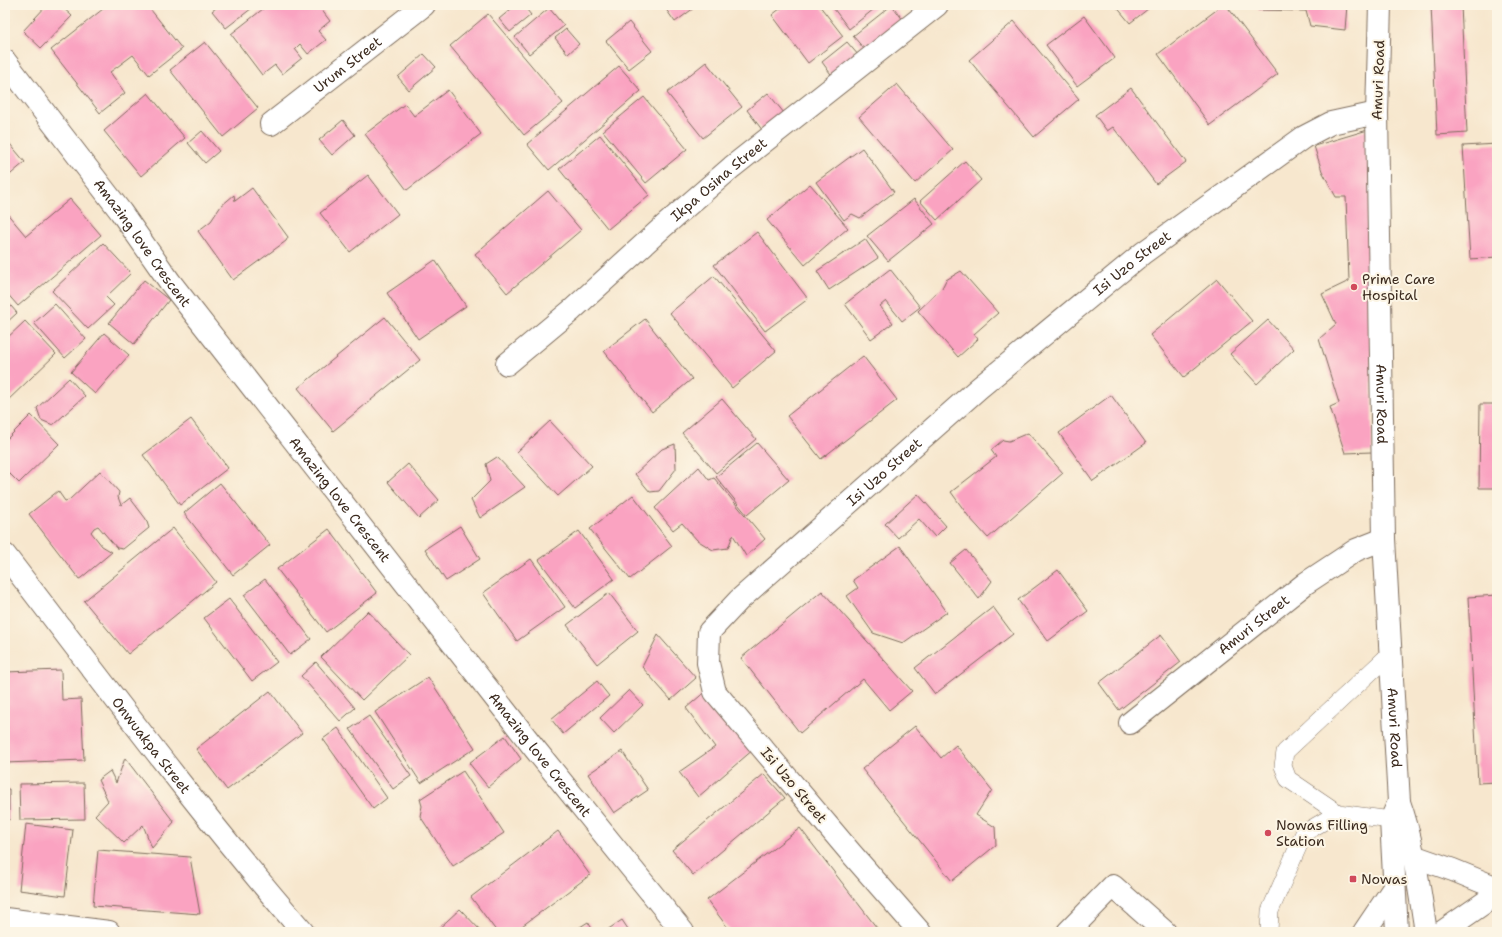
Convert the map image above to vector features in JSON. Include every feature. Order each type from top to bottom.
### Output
[{"type":"street","name":"Urum Street","points":[[271,124],[424,5]]},
{"type":"street","name":"Ikpa Osina Street","points":[[507,364],[572,310],[664,226],[732,167],[937,5]]},
{"type":"street","name":"Amuri Road","points":[[1380,5],[1376,113],[1384,539],[1390,654],[1395,811],[1394,889],[1397,932]]},
{"type":"street","name":"Amazing love Crescent","points":[[5,61],[121,212],[170,282],[535,749],[683,932]]},
{"type":"street","name":"Isi Uzo Street","points":[[920,932],[850,852],[715,692],[708,663],[709,632],[739,600],[979,388],[1143,253],[1304,137],[1331,123],[1376,113]]},
{"type":"street","name":"Amuri Street","points":[[1130,723],[1306,583],[1356,550],[1384,539]]},
{"type":"street","name":"Onwuakpa Street","points":[[5,555],[206,816],[303,932]]},
{"type":"street","name":"Amuri Road","points":[[1395,811],[1405,819],[1426,932]]},
{"type":"street","points":[[1413,856],[1497,888]]},
{"type":"street","points":[[1068,932],[1113,886],[1165,932]]},
{"type":"street","points":[[1364,932],[1394,889]]},
{"type":"street","points":[[1442,932],[1497,894]]},
{"type":"street","points":[[5,919],[109,932]]},
{"type":"lane","points":[[1338,813],[1288,779],[1282,766],[1285,752],[1390,654]]},
{"type":"lane","points":[[1269,932],[1270,911],[1304,833],[1338,813],[1395,811]]},
{"type":"building","points":[[47,5],[60,5],[72,16],[41,48],[23,31]]},
{"type":"building","points":[[108,5],[147,5],[182,49],[149,75],[133,55],[110,72],[125,93],[100,113],[51,50]]},
{"type":"building","points":[[220,5],[256,5],[226,28],[212,11]]},
{"type":"building","points":[[268,5],[318,5],[330,21],[318,31],[326,40],[308,54],[300,44],[295,49],[302,58],[282,74],[275,65],[262,75],[231,34]]},
{"type":"building","points":[[516,5],[523,5],[531,15],[510,32],[499,19]]},
{"type":"building","points":[[663,5],[698,5],[675,22]]},
{"type":"building","points":[[785,5],[819,5],[843,36],[808,63],[772,15]]},
{"type":"building","points":[[831,5],[879,5],[849,29]]},
{"type":"building","points":[[892,5],[903,20],[865,50],[853,36]]},
{"type":"building","points":[[1115,5],[1153,5],[1130,23]]},
{"type":"building","points":[[1223,5],[1226,5],[1278,74],[1210,125],[1158,54]]},
{"type":"building","points":[[1258,5],[1347,5],[1345,30],[1310,26],[1306,11],[1258,10]]},
{"type":"building","points":[[1431,5],[1461,5],[1467,133],[1437,135]]},
{"type":"building","points":[[549,8],[564,26],[529,54],[515,37]]},
{"type":"building","points":[[488,14],[563,103],[524,135],[450,46]]},
{"type":"building","points":[[1084,16],[1115,58],[1077,86],[1046,45]]},
{"type":"building","points":[[1014,21],[1079,99],[1034,137],[969,60]]},
{"type":"building","points":[[629,22],[652,51],[629,69],[606,41]]},
{"type":"building","points":[[566,29],[579,44],[568,54],[555,38]]},
{"type":"building","points":[[205,42],[258,108],[223,137],[170,70]]},
{"type":"building","points":[[847,42],[859,56],[833,77],[822,62]]},
{"type":"building","points":[[424,54],[436,67],[409,90],[398,77]]},
{"type":"building","points":[[706,62],[742,107],[703,138],[667,93]]},
{"type":"building","points":[[619,66],[641,91],[549,170],[527,144]]},
{"type":"building","points":[[897,84],[953,150],[915,183],[859,117]]},
{"type":"building","points":[[1131,88],[1186,162],[1156,184],[1113,127],[1107,131],[1095,115]]},
{"type":"building","points":[[448,90],[481,134],[407,190],[365,134],[405,104],[414,116]]},
{"type":"building","points":[[148,93],[185,138],[141,176],[104,131]]},
{"type":"building","points":[[768,93],[784,113],[763,131],[747,110]]},
{"type":"building","points":[[644,97],[687,149],[646,183],[603,131]]},
{"type":"building","points":[[343,120],[355,135],[332,155],[319,140]]},
{"type":"building","name":"Prime Care Hospital","points":[[1371,129],[1372,452],[1345,453],[1330,407],[1339,403],[1319,339],[1336,324],[1322,294],[1349,281],[1346,197],[1336,197],[1322,171],[1314,146]]},
{"type":"building","points":[[202,131],[219,151],[205,163],[188,143]]},
{"type":"building","points":[[600,135],[649,195],[608,229],[559,169]]},
{"type":"building","points":[[5,138],[25,162],[5,179]]},
{"type":"building","points":[[1497,144],[1497,257],[1470,259],[1463,146]]},
{"type":"building","points":[[862,148],[894,192],[860,218],[852,214],[844,220],[816,182]]},
{"type":"building","points":[[965,161],[981,180],[937,220],[920,201]]},
{"type":"building","points":[[368,175],[398,214],[350,252],[320,213]]},
{"type":"building","points":[[810,184],[848,228],[805,265],[767,220]]},
{"type":"building","points":[[252,188],[288,237],[286,241],[233,280],[198,231],[211,221],[221,206],[234,195],[235,201]]},
{"type":"building","points":[[548,191],[581,230],[507,293],[475,254]]},
{"type":"building","points":[[70,199],[101,235],[18,306],[5,291],[5,211],[26,236]]},
{"type":"building","points":[[914,199],[934,224],[888,261],[867,236]]},
{"type":"building","points":[[757,232],[808,299],[765,331],[714,265]]},
{"type":"building","points":[[865,239],[878,258],[829,290],[817,271]]},
{"type":"building","points":[[103,243],[131,273],[106,297],[114,305],[88,329],[52,291]]},
{"type":"building","points":[[435,260],[466,306],[418,339],[387,293]]},
{"type":"building","points":[[890,269],[920,307],[902,321],[886,301],[880,306],[893,323],[871,339],[845,304]]},
{"type":"building","points":[[961,271],[998,313],[974,334],[978,339],[958,357],[918,311],[942,288],[946,280]]},
{"type":"building","points":[[714,276],[776,351],[732,388],[670,313]]},
{"type":"building","points":[[1217,279],[1252,321],[1184,377],[1150,335]]},
{"type":"building","points":[[144,280],[169,300],[134,344],[109,323]]},
{"type":"building","points":[[5,299],[17,313],[5,324]]},
{"type":"building","points":[[55,304],[86,339],[65,358],[34,323]]},
{"type":"building","points":[[385,317],[420,360],[333,431],[298,388]]},
{"type":"building","points":[[645,319],[692,379],[652,412],[604,351]]},
{"type":"building","points":[[1268,320],[1294,349],[1257,384],[1230,354]]},
{"type":"building","points":[[25,321],[56,354],[5,403],[5,340]]},
{"type":"building","points":[[104,333],[129,355],[95,394],[71,372]]},
{"type":"building","points":[[863,356],[897,400],[821,459],[787,416]]},
{"type":"building","points":[[69,378],[85,396],[53,425],[41,420],[37,408]]},
{"type":"building","points":[[1111,395],[1146,443],[1093,481],[1059,433]]},
{"type":"building","points":[[722,399],[756,439],[716,473],[682,433]]},
{"type":"building","points":[[1480,404],[1497,404],[1497,488],[1479,488]]},
{"type":"building","points":[[31,415],[59,444],[19,483],[5,469],[5,441]]},
{"type":"building","points":[[191,419],[228,468],[180,505],[143,455]]},
{"type":"building","points":[[550,421],[592,466],[558,496],[517,452]]},
{"type":"building","points":[[1028,433],[1063,473],[988,538],[969,517],[951,492],[996,457],[991,450],[1003,440],[1009,441]]},
{"type":"building","points":[[757,443],[789,480],[747,515],[716,477]]},
{"type":"building","points":[[675,444],[676,469],[659,491],[650,492],[635,474],[662,449]]},
{"type":"building","points":[[497,457],[525,487],[480,518],[471,500],[490,481],[486,464]]},
{"type":"building","points":[[408,464],[439,500],[419,518],[388,482]]},
{"type":"building","points":[[699,467],[709,480],[714,478],[765,539],[746,556],[733,535],[728,548],[713,550],[697,540],[682,523],[673,530],[655,508]]},
{"type":"building","points":[[100,471],[119,492],[118,497],[121,505],[130,498],[146,519],[149,528],[123,549],[117,548],[98,526],[94,528],[91,532],[102,546],[112,552],[79,579],[29,514],[58,491],[65,501],[69,500]]},
{"type":"building","points":[[220,483],[270,545],[233,575],[184,513]]},
{"type":"building","points":[[918,494],[946,526],[935,537],[919,519],[898,538],[885,524]]},
{"type":"building","points":[[633,495],[672,546],[630,579],[590,529]]},
{"type":"building","points":[[460,526],[480,559],[446,581],[425,549]]},
{"type":"building","points":[[173,528],[216,582],[128,654],[84,601]]},
{"type":"building","points":[[329,529],[377,593],[326,632],[277,569]]},
{"type":"building","points":[[579,531],[614,579],[575,608],[539,560]]},
{"type":"building","points":[[900,546],[947,612],[903,643],[873,633],[847,596],[858,588],[853,580]]},
{"type":"building","points":[[966,550],[992,581],[979,599],[950,563]]},
{"type":"building","points":[[531,559],[565,607],[517,641],[483,593]]},
{"type":"building","points":[[1058,570],[1088,611],[1048,641],[1018,600]]},
{"type":"building","points":[[265,579],[311,639],[290,655],[244,595]]},
{"type":"building","points":[[822,591],[912,691],[889,710],[863,679],[800,733],[741,658]]},
{"type":"building","points":[[609,593],[638,631],[597,664],[567,625]]},
{"type":"building","points":[[1497,595],[1497,782],[1478,783],[1468,597]]},
{"type":"building","points":[[229,599],[277,662],[252,681],[204,618]]},
{"type":"building","points":[[993,607],[1013,634],[935,694],[915,668]]},
{"type":"building","points":[[368,611],[409,655],[362,700],[321,657]]},
{"type":"building","points":[[658,635],[696,678],[671,700],[642,667]]},
{"type":"building","points":[[1161,635],[1181,662],[1119,710],[1099,683]]},
{"type":"building","points":[[316,662],[355,708],[340,721],[301,676]]},
{"type":"building","points":[[61,670],[62,700],[81,699],[84,760],[5,763],[5,672]]},
{"type":"building","points":[[428,677],[475,748],[421,783],[375,712]]},
{"type":"building","points":[[597,681],[609,696],[563,734],[551,719]]},
{"type":"building","points":[[629,690],[643,705],[614,733],[600,718]]},
{"type":"building","points":[[707,690],[754,749],[698,797],[679,772],[715,747],[686,708]]},
{"type":"building","points":[[270,691],[302,733],[227,790],[196,749]]},
{"type":"building","points":[[369,716],[411,776],[393,789],[350,729]]},
{"type":"building","points":[[915,726],[941,758],[956,745],[992,790],[976,815],[995,827],[996,845],[952,881],[862,769]]},
{"type":"building","points":[[338,728],[387,798],[373,809],[323,739]]},
{"type":"building","points":[[505,736],[521,759],[488,787],[469,763]]},
{"type":"building","points":[[622,751],[648,790],[614,813],[588,774]]},
{"type":"building","points":[[125,758],[174,822],[152,848],[143,825],[124,843],[95,815],[108,801],[98,780],[110,771],[116,783]]},
{"type":"building","points":[[463,771],[504,833],[453,866],[420,816],[422,806],[420,799]]},
{"type":"building","points":[[764,774],[785,798],[693,875],[672,850]]},
{"type":"building","points":[[84,783],[85,819],[20,820],[19,784]]},
{"type":"building","points":[[5,789],[9,789],[9,820],[5,820]]},
{"type":"building","points":[[26,824],[73,830],[65,896],[19,890]]},
{"type":"building","points":[[800,828],[880,932],[731,932],[707,900]]},
{"type":"building","points":[[558,831],[590,875],[514,932],[497,932],[471,897]]},
{"type":"building","points":[[98,850],[190,857],[200,914],[93,906]]},
{"type":"building","points":[[460,909],[482,932],[435,932]]},
{"type":"building","points":[[622,920],[630,932],[604,932]]},
{"type":"building","points":[[588,922],[594,932],[572,932]]},
{"type":"place","name":"Prime Care Hospital","points":[[1354,287]]},
{"type":"place","name":"Nowas Filling Station","points":[[1268,833]]},
{"type":"place","name":"Nowas","points":[[1353,879]]}]
